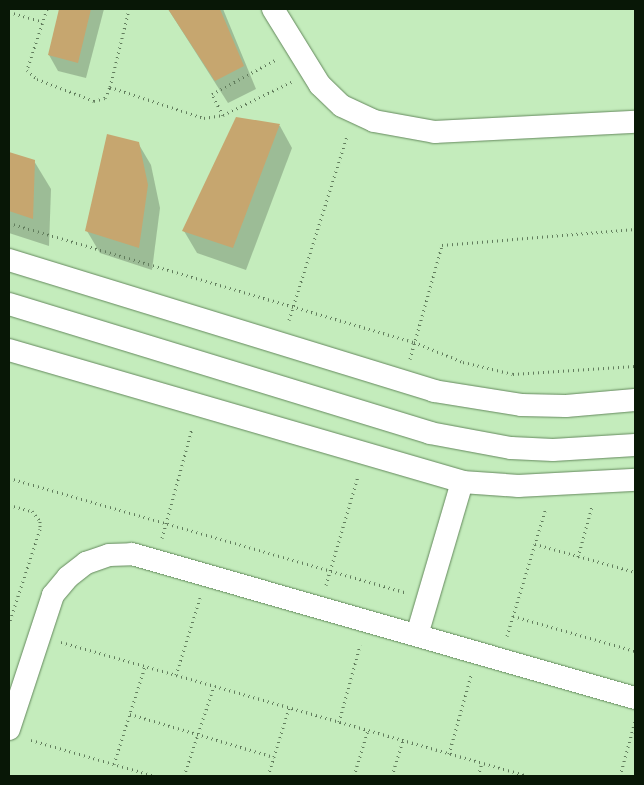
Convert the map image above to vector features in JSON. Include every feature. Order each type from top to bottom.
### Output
[{"type":"street","points":[[273,9],[312,73],[330,96],[354,114],[394,127],[435,132],[635,122]]},
{"type":"street","points":[[9,260],[403,381],[477,400],[522,406],[566,406],[635,400]]},
{"type":"street","points":[[9,304],[430,433],[479,443],[536,449],[595,449],[635,445]]},
{"type":"street","points":[[9,350],[462,482],[488,486],[635,480]]},
{"type":"street","points":[[416,635],[462,482]]},
{"type":"street","points":[[18,734],[40,636],[54,595],[68,577],[86,563],[108,555],[132,554],[156,558],[635,698]]},
{"type":"path","points":[[48,9],[27,70],[37,78],[94,101],[105,98],[110,87],[129,9]]},
{"type":"path","points":[[9,12],[43,22]]},
{"type":"path","points":[[223,115],[212,94],[297,49]]},
{"type":"path","points":[[110,87],[204,118],[223,115],[312,73]]},
{"type":"path","points":[[282,344],[354,114]]},
{"type":"path","points":[[9,222],[414,342],[463,362],[513,374],[635,366]]},
{"type":"path","points":[[403,381],[442,245],[635,229]]},
{"type":"path","points":[[156,558],[199,406]]},
{"type":"path","points":[[319,606],[364,454]]},
{"type":"path","points":[[9,478],[428,598]]},
{"type":"path","points":[[578,556],[599,482]]},
{"type":"path","points":[[500,659],[554,484]]},
{"type":"path","points":[[9,505],[32,511],[40,521],[40,529],[9,624]]},
{"type":"path","points":[[535,544],[635,572]]},
{"type":"path","points":[[176,675],[208,574]]},
{"type":"path","points":[[513,616],[635,651]]},
{"type":"path","points":[[339,722],[366,620]]},
{"type":"path","points":[[40,636],[527,776]]},
{"type":"path","points":[[449,754],[477,653]]},
{"type":"path","points":[[114,764],[145,666]]},
{"type":"path","points":[[184,776],[214,686]]},
{"type":"path","points":[[268,776],[289,708]]},
{"type":"path","points":[[130,714],[274,757]]},
{"type":"path","points":[[620,776],[635,720]]},
{"type":"path","points":[[354,776],[368,730]]},
{"type":"path","points":[[18,734],[143,775],[155,776]]},
{"type":"path","points":[[392,776],[403,740]]},
{"type":"path","points":[[478,776],[482,763]]},
{"type":"building","points":[[59,9],[91,9],[78,63],[48,55]]},
{"type":"building","points":[[168,9],[220,9],[244,66],[215,81]]},
{"type":"building","points":[[236,117],[280,124],[233,248],[182,231]]},
{"type":"building","points":[[107,134],[139,142],[148,185],[139,248],[85,231]]},
{"type":"building","points":[[9,152],[35,160],[33,219],[9,211]]}]
